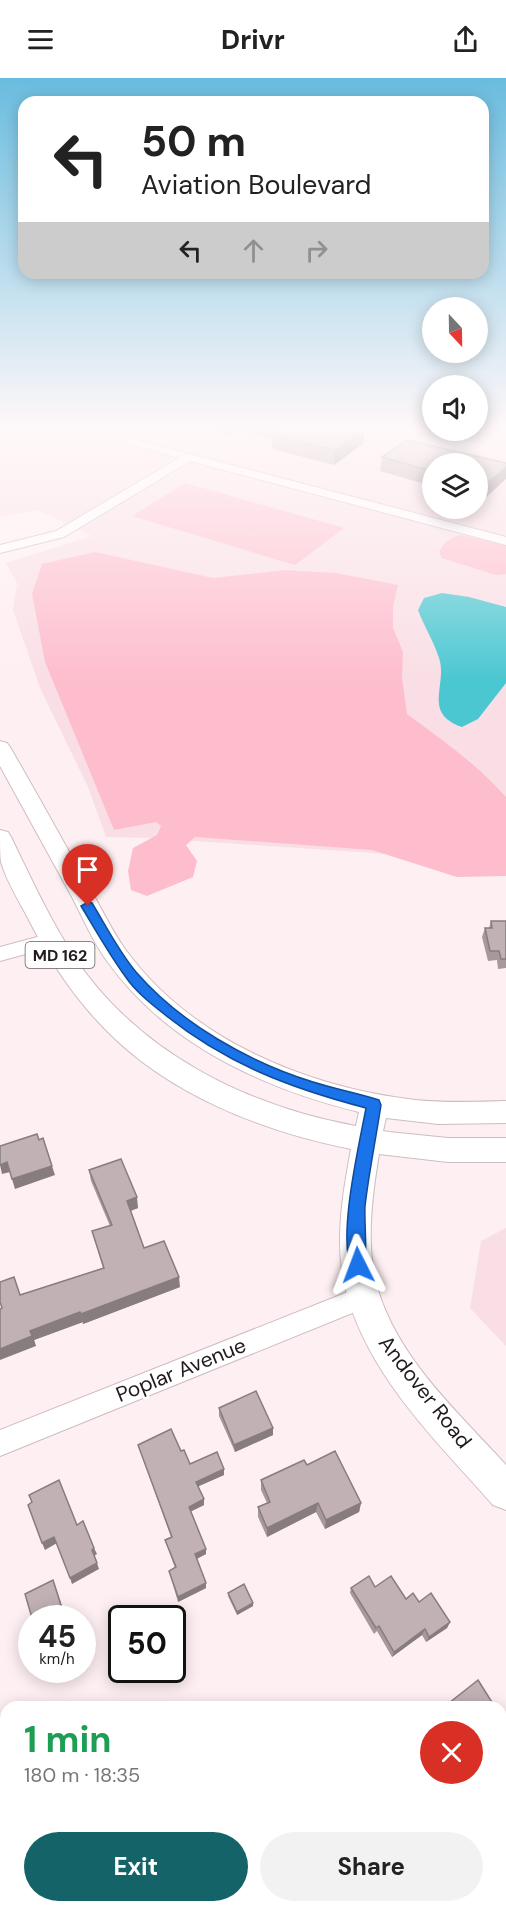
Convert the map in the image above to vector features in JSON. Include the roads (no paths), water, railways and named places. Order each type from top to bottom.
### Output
[{"type":"main road","name":"MD 162","points":[[0,747],[99,926],[130,974],[150,995],[198,1033],[259,1067],[331,1094],[374,1105],[430,1112],[506,1112]]},
{"type":"main road","name":"MD 162","points":[[0,837],[52,940],[78,982],[108,1017],[149,1052],[181,1073],[208,1089],[294,1124],[367,1143],[431,1149],[506,1150]]},
{"type":"main road","name":"Andover Road","points":[[374,1105],[360,1181],[356,1229],[356,1247],[363,1297],[375,1328],[397,1363],[506,1492]]},
{"type":"street","points":[[0,549],[60,534],[99,511]]},
{"type":"street","points":[[391,511],[506,541]]},
{"type":"street","points":[[0,954],[52,940]]},
{"type":"street","name":"Poplar Avenue","points":[[0,1443],[363,1297]]},
{"type":"water","points":[[442,593],[469,597],[506,607],[506,683],[478,719],[462,727],[450,721],[443,714],[439,697],[441,668],[439,658],[418,610],[424,598]]}]
